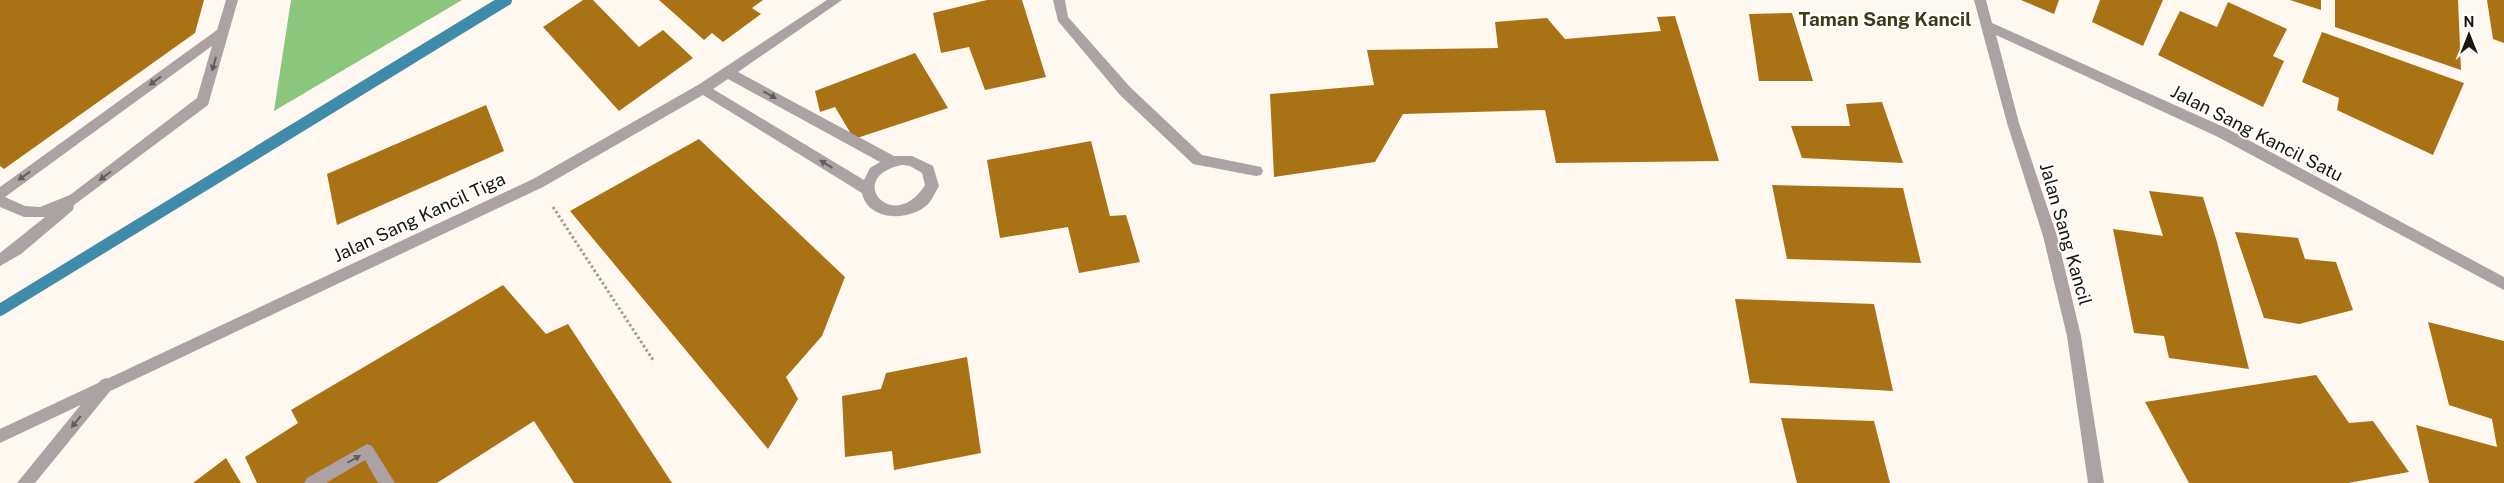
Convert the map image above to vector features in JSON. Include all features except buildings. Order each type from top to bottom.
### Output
[{"type":"street","points":[[0,260],[48,225],[75,199],[203,102],[232,0]]},
{"type":"street","name":"Jalan Sang Kancil Tiga","points":[[0,436],[106,384],[538,183],[703,89],[836,0]]},
{"type":"street","points":[[1059,0],[1062,18],[1125,91],[1198,160],[1256,171]]},
{"type":"street","name":"Jalan Sang Kancil","points":[[1980,0],[2013,123],[2055,254],[2074,336],[2096,483]]},
{"type":"street","name":"Jalan Sang Kancil Satu","points":[[1987,26],[2221,132],[2504,284]]},
{"type":"street","points":[[0,194],[223,32]]},
{"type":"street","points":[[727,72],[892,162]]},
{"type":"street","points":[[703,89],[867,189]]},
{"type":"street","points":[[912,161],[928,170],[932,186],[923,202],[903,211],[893,212],[875,204],[869,198],[867,189],[874,173],[892,162],[912,161]]},
{"type":"street","points":[[0,201],[24,211],[41,213],[75,199]]},
{"type":"street","points":[[25,483],[106,384]]},
{"type":"street","points":[[312,483],[367,451],[387,483]]},
{"type":"path","points":[[538,183],[654,360]]},
{"type":"green space","points":[[291,0],[462,0],[274,111]]},
{"type":"waterway","points":[[0,310],[506,0]]},
{"type":"district","name":"Taman Sang Kancil","points":[[1885,19]]}]
